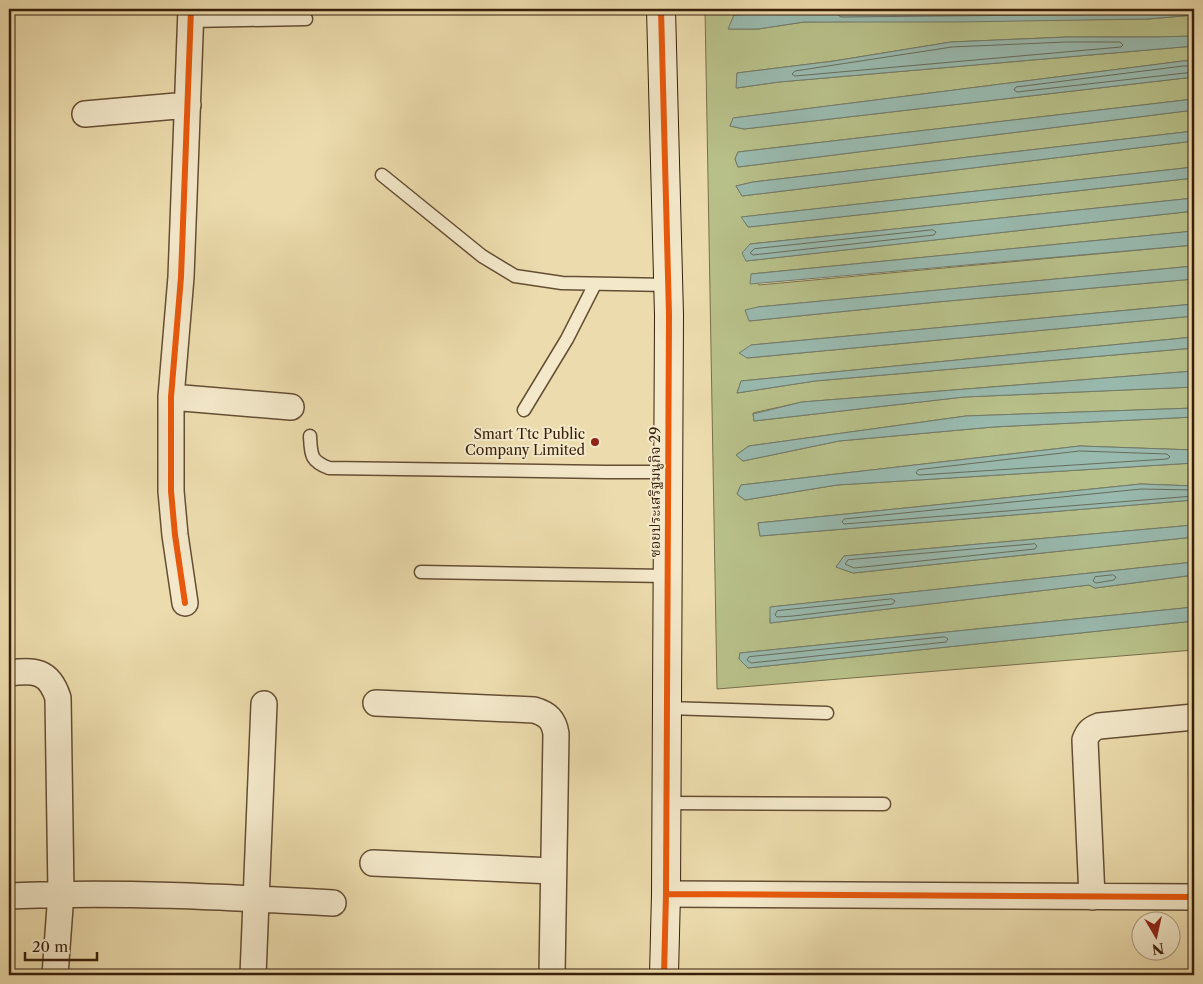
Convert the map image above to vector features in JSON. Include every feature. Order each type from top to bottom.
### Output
[{"type":"street","name":"ซอยประเสริฐมนูกิจ 29","points":[[661,9],[668,286],[666,894],[664,975]]},
{"type":"street","points":[[185,603],[171,491],[171,397],[181,277],[190,15]]},
{"type":"street","points":[[86,114],[188,106]]},
{"type":"street","points":[[171,397],[291,407]]},
{"type":"street","points":[[9,673],[30,671],[40,674],[50,681],[58,698],[61,894],[55,975]]},
{"type":"street","points":[[376,703],[534,710],[549,715],[554,724],[556,734],[552,975]]},
{"type":"street","points":[[253,975],[264,704]]},
{"type":"street","points":[[1092,897],[1085,740],[1087,734],[1099,726],[1194,717]]},
{"type":"street","points":[[373,862],[553,871]]},
{"type":"street","points":[[9,896],[61,894],[333,903]]},
{"type":"street","points":[[666,894],[1194,897]]},
{"type":"lane","points":[[190,15],[306,18]]},
{"type":"lane","points":[[382,175],[482,256],[516,276],[562,283],[668,286]]},
{"type":"lane","points":[[524,410],[567,339],[595,284]]},
{"type":"lane","points":[[310,436],[310,451],[313,457],[316,462],[329,468],[668,472]]},
{"type":"lane","points":[[421,572],[667,576]]},
{"type":"lane","points":[[667,708],[827,713]]},
{"type":"lane","points":[[666,803],[884,804]]},
{"type":"green space","points":[[705,9],[901,9],[734,15],[729,29],[758,29],[804,22],[1148,19],[1194,15],[1194,36],[1067,37],[951,42],[834,61],[737,73],[737,88],[779,82],[1194,46],[1194,61],[734,118],[730,126],[744,129],[1194,77],[1194,99],[738,152],[735,159],[738,167],[1194,110],[1194,131],[753,182],[736,186],[742,196],[1194,141],[1194,167],[742,217],[748,227],[1194,178],[1194,198],[750,244],[746,261],[1194,211],[1194,231],[751,274],[759,285],[1194,245],[1194,266],[758,307],[749,321],[1194,279],[1194,304],[751,345],[747,358],[1194,316],[1194,337],[741,381],[737,393],[815,381],[1194,348],[1194,371],[802,402],[753,413],[754,421],[964,397],[1194,387],[1194,408],[966,416],[749,446],[736,455],[743,461],[839,441],[993,427],[1194,417],[1194,450],[1080,446],[741,485],[737,494],[745,500],[837,485],[1194,463],[1194,486],[1141,484],[758,523],[760,536],[1194,500],[1194,525],[844,556],[836,567],[853,573],[1194,537],[1194,562],[771,607],[770,623],[1089,585],[1095,588],[1194,575],[1194,607],[740,653],[739,659],[748,668],[1194,621],[1194,650],[717,689]]},
{"type":"water","points":[[901,9],[1194,9],[1194,15],[1148,19],[804,22],[758,29],[728,29],[734,15]]},
{"type":"water","points":[[1194,36],[1194,46],[779,82],[736,88],[737,73],[834,61],[951,42],[1067,37]]},
{"type":"water","points":[[1194,61],[1194,77],[744,129],[730,126],[733,118]]},
{"type":"water","points":[[1194,99],[1194,110],[738,167],[735,159],[738,152]]},
{"type":"water","points":[[1194,131],[1194,141],[742,196],[736,186],[753,182]]},
{"type":"water","points":[[1194,167],[1194,178],[748,227],[741,217]]},
{"type":"water","points":[[1194,198],[1194,211],[746,261],[742,253],[750,244]]},
{"type":"water","points":[[1194,231],[1194,245],[750,284],[751,274]]},
{"type":"water","points":[[1194,266],[1194,279],[749,321],[745,310],[758,307]]},
{"type":"water","points":[[1194,304],[1194,316],[747,358],[739,353],[751,345]]},
{"type":"water","points":[[1194,337],[1194,348],[815,381],[737,393],[741,381]]},
{"type":"water","points":[[1194,371],[1194,387],[964,397],[754,421],[753,414],[802,402]]},
{"type":"water","points":[[1194,408],[1194,417],[993,427],[839,441],[743,461],[736,455],[749,446],[966,416]]},
{"type":"water","points":[[1080,446],[1194,450],[1194,463],[837,485],[745,500],[737,494],[741,485]]},
{"type":"water","points":[[1141,484],[1194,486],[1194,500],[760,536],[758,523]]},
{"type":"water","points":[[1194,525],[1194,537],[853,573],[836,567],[844,556]]},
{"type":"water","points":[[1194,562],[1194,575],[1095,588],[1089,585],[770,623],[770,607]]},
{"type":"water","points":[[1194,607],[1194,621],[748,668],[739,659],[740,653]]},
{"type":"cycle path","points":[[185,603],[171,491],[171,397],[181,277],[191,9]]},
{"type":"cycle path","points":[[661,9],[669,315],[664,975]]},
{"type":"cycle path","points":[[666,894],[1194,897]]},
{"type":"place","name":"Smart Ttc Public Company Limited","points":[[595,442]]}]
